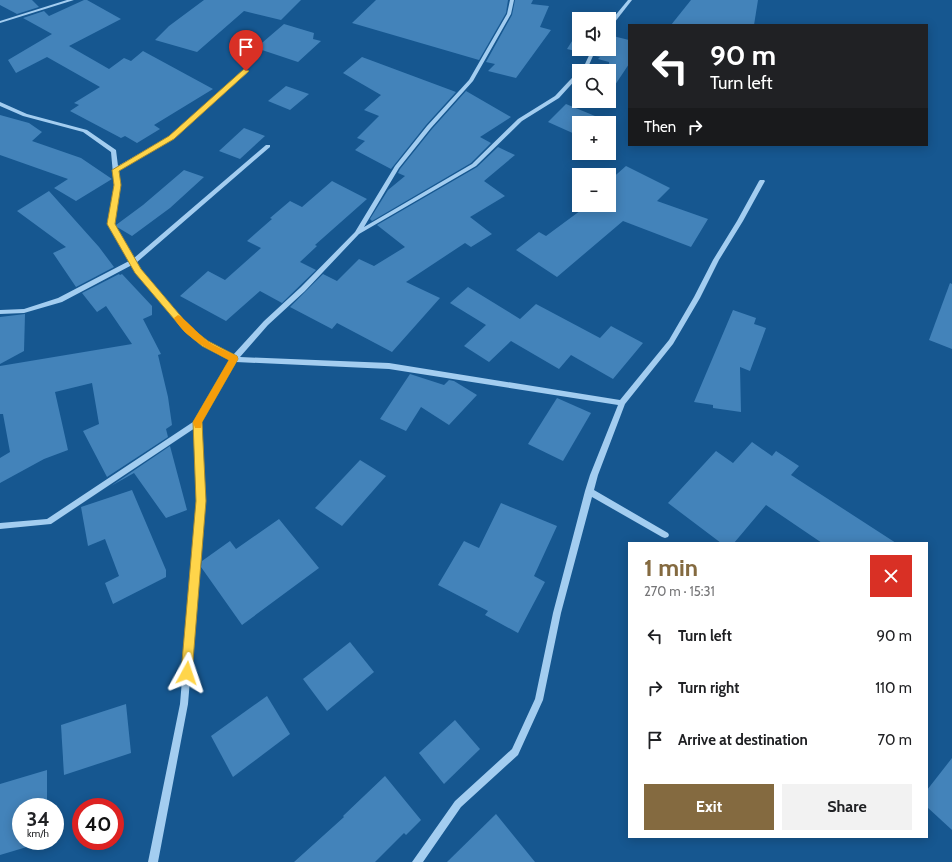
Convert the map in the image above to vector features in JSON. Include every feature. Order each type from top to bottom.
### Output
[{"type":"street","points":[[0,22],[72,0]]},
{"type":"street","points":[[0,526],[48,522],[198,422],[234,359],[266,323],[303,289],[357,233],[396,167],[470,81],[509,14],[512,0]]},
{"type":"street","points":[[616,17],[630,0]]},
{"type":"street","points":[[116,170],[172,137],[246,71]]},
{"type":"street","points":[[357,233],[474,165],[520,120],[557,96],[572,80]]},
{"type":"street","points":[[0,104],[24,115],[85,131],[114,151],[117,185],[111,224],[138,271],[188,330],[205,344],[234,359],[390,366],[622,403]]},
{"type":"street","points":[[0,312],[24,311],[60,300],[133,262],[268,146]]},
{"type":"street","points":[[417,862],[458,804],[515,752],[539,700],[557,613],[589,491],[622,403],[671,342],[762,181]]},
{"type":"street","points":[[153,862],[184,704],[201,501],[198,422]]},
{"type":"street","points":[[589,491],[665,535]]},
{"type":"building","points":[[0,0],[32,0],[39,7],[17,14],[0,5]]},
{"type":"building","points":[[87,0],[121,19],[69,46],[109,69],[124,58],[131,61],[143,51],[213,89],[154,125],[160,129],[137,143],[125,136],[121,138],[70,111],[79,105],[74,103],[100,87],[47,57],[16,73],[8,60],[52,34],[23,18],[44,11],[49,16]]},
{"type":"building","points":[[204,0],[301,0],[281,20],[244,11],[197,52],[155,40],[169,26]]},
{"type":"building","points":[[376,0],[508,0],[506,13],[479,60],[352,23]]},
{"type":"building","points":[[515,0],[533,0],[531,4],[549,6],[540,27],[551,30],[516,78],[488,71],[495,64],[486,62],[512,15]]},
{"type":"building","points":[[691,0],[758,0],[754,24],[672,24]]},
{"type":"building","points":[[284,24],[314,33],[313,39],[321,41],[298,62],[256,48]]},
{"type":"building","points":[[616,37],[628,40],[628,66],[616,84],[616,64],[609,64],[609,62],[598,59],[600,57],[595,56],[616,56]]},
{"type":"building","points":[[572,41],[572,50],[567,49]]},
{"type":"building","points":[[362,57],[456,92],[426,125],[391,169],[355,150],[365,141],[357,138],[379,116],[364,110],[381,95],[343,73]]},
{"type":"building","points":[[286,86],[309,94],[290,110],[268,101]]},
{"type":"building","points":[[466,91],[511,117],[480,137],[491,143],[471,163],[372,221],[370,219],[388,190],[405,176],[398,173],[400,169],[432,129]]},
{"type":"building","points":[[566,104],[572,106],[572,108],[576,108],[595,116],[572,116],[572,133],[548,122]]},
{"type":"building","points":[[0,115],[29,123],[42,132],[32,141],[81,158],[112,179],[76,201],[54,188],[68,179],[0,155]]},
{"type":"building","points":[[244,128],[265,136],[240,159],[219,151]]},
{"type":"building","points":[[498,147],[515,155],[484,181],[505,196],[470,217],[492,234],[471,247],[465,243],[406,282],[440,298],[392,352],[337,323],[332,329],[290,307],[323,274],[337,281],[359,259],[374,266],[405,247],[377,225],[477,167]]},
{"type":"building","points":[[626,166],[670,188],[657,201],[708,219],[691,247],[623,221],[557,277],[516,250],[539,232],[546,236],[579,212],[616,212],[616,175]]},
{"type":"building","points":[[184,170],[204,177],[170,208],[132,236],[117,227],[116,225],[143,205]]},
{"type":"building","points":[[332,181],[367,199],[315,245],[317,246],[300,262],[316,270],[282,303],[260,291],[226,321],[180,296],[208,271],[225,280],[261,248],[247,241],[272,219],[270,218],[290,201],[302,207]]},
{"type":"building","points":[[49,191],[99,247],[114,267],[76,287],[53,253],[66,247],[17,211]]},
{"type":"building","points":[[119,274],[122,274],[152,306],[152,315],[143,319],[161,354],[158,355],[168,397],[172,425],[166,429],[168,437],[107,477],[83,431],[99,424],[92,383],[55,392],[68,450],[44,459],[0,483],[0,458],[10,452],[3,414],[0,414],[0,366],[132,344],[106,306],[97,312],[82,293]]},
{"type":"building","points":[[950,283],[952,284],[952,349],[929,340]]},
{"type":"building","points":[[468,287],[520,319],[536,304],[600,338],[611,326],[643,343],[613,379],[571,355],[559,369],[511,341],[489,362],[464,346],[486,325],[450,303]]},
{"type":"building","points":[[733,310],[756,318],[754,324],[766,328],[750,371],[740,367],[741,412],[713,408],[713,405],[694,402]]},
{"type":"building","points":[[25,314],[24,351],[0,364],[0,317]]},
{"type":"building","points":[[410,374],[444,385],[449,380],[454,381],[477,395],[449,425],[421,407],[406,431],[380,419]]},
{"type":"building","points":[[557,398],[591,413],[563,461],[528,444]]},
{"type":"building","points":[[752,442],[772,456],[776,451],[799,466],[791,475],[894,542],[821,542],[766,505],[735,542],[720,542],[668,503],[716,451],[733,463]]},
{"type":"building","points":[[170,446],[187,510],[166,518],[134,473],[111,486]]},
{"type":"building","points":[[360,460],[386,476],[342,526],[315,508]]},
{"type":"building","points":[[132,490],[166,570],[166,577],[113,604],[105,583],[119,576],[105,539],[88,546],[81,507]]},
{"type":"building","points":[[501,503],[557,526],[534,576],[545,582],[518,633],[485,615],[488,611],[438,585],[464,541],[479,548]]},
{"type":"building","points":[[279,519],[319,568],[242,625],[201,567],[202,561],[230,541],[236,549]]},
{"type":"building","points":[[350,642],[374,672],[327,711],[303,679]]},
{"type":"building","points":[[267,696],[290,734],[233,777],[211,736]]},
{"type":"building","points":[[126,704],[131,753],[64,775],[61,725]]},
{"type":"building","points":[[455,720],[480,749],[444,784],[419,753]]},
{"type":"building","points":[[952,758],[952,830],[928,808],[928,789]]},
{"type":"building","points":[[47,770],[47,798],[12,798],[12,850],[17,850],[0,855],[0,784]]},
{"type":"building","points":[[385,776],[421,820],[406,835],[404,833],[375,862],[294,862],[344,817],[343,816]]},
{"type":"building","points":[[496,814],[535,862],[447,862]]},
{"type":"slow traffic","points":[[178,318],[188,330],[205,344],[234,359],[198,422],[198,425]]},
{"type":"route","points":[[187,673],[201,501],[198,422],[234,359],[205,344],[188,330],[138,271],[111,224],[117,185],[116,170],[172,137],[246,71]]}]
